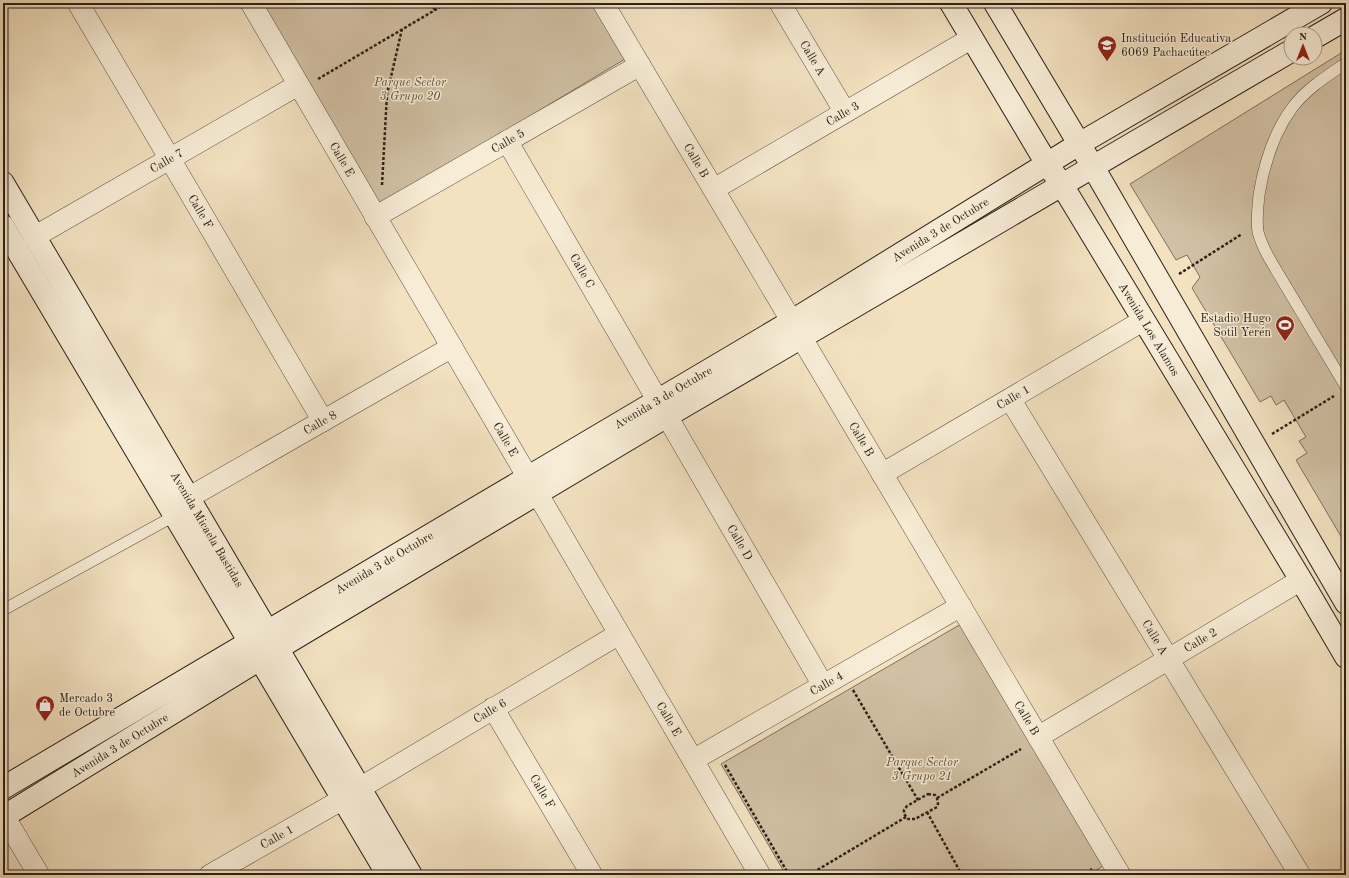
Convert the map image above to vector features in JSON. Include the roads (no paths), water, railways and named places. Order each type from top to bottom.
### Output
[{"type":"street","name":"Calle F","points":[[78,3],[323,421]]},
{"type":"street","name":"Calle E","points":[[250,3],[760,875]]},
{"type":"street","name":"Calle B","points":[[603,3],[1039,737],[1110,872]]},
{"type":"street","name":"Calle A","points":[[780,3],[845,112]]},
{"type":"street","name":"Avenida Los Alamos","points":[[951,3],[1047,164],[1062,185],[1144,320],[1346,657]]},
{"type":"street","points":[[995,3],[1080,144],[1346,603]]},
{"type":"street","name":"Avenida 3 de Octubre","points":[[797,329],[1047,164],[1321,3]]},
{"type":"street","points":[[1323,32],[1346,19]]},
{"type":"street","name":"Calle 3","points":[[714,189],[972,38]]},
{"type":"street","name":"Avenida 3 de Octubre","points":[[3,788],[264,646],[797,329],[1062,185],[1283,56]]},
{"type":"street","name":"Calle 5","points":[[376,217],[640,65]]},
{"type":"street","name":"Calle 7","points":[[34,237],[300,87]]},
{"type":"street","name":"Calle C","points":[[507,141],[662,408]]},
{"type":"street","name":"Avenida Micaela Bastidas","points":[[3,183],[188,498],[264,646],[352,793],[411,875]]},
{"type":"street","name":"Avenida Micaela Bastidas","points":[[3,226],[174,516],[264,646]]},
{"type":"street","name":"Calle 1","points":[[882,474],[1144,320]]},
{"type":"street","name":"Calle 8","points":[[188,498],[452,348]]},
{"type":"street","name":"Calle A","points":[[1010,399],[1300,875]]},
{"type":"street","name":"Calle D","points":[[662,408],[823,685]]},
{"type":"street","name":"Calle 2","points":[[1039,737],[1301,580]]},
{"type":"street","name":"Calle 4","points":[[693,760],[823,685],[848,682],[961,606]]},
{"type":"street","name":"Calle 6","points":[[352,793],[618,634]]},
{"type":"street","name":"Avenida 3 de Octubre","points":[[4,817],[264,646]]},
{"type":"street","name":"Calle F","points":[[493,708],[592,875]]},
{"type":"street","name":"Avenida Micaela Bastidas","points":[[352,793],[388,875]]},
{"type":"street","name":"Calle 1","points":[[212,875],[352,793]]},
{"type":"street","points":[[4,817],[39,875]]},
{"type":"lane","points":[[1343,390],[1264,248],[1258,232],[1258,207],[1266,161],[1278,130],[1293,107],[1309,91],[1346,63]]},
{"type":"lane","points":[[3,610],[174,516]]},
{"type":"place","name":"Institución Educativa 6069 Pachacútec","points":[[1107,62]]},
{"type":"place","name":"Estadio Hugo Sotil Yerén","points":[[1285,342]]},
{"type":"place","name":"Mercado 3 de Octubre","points":[[45,722]]},
{"type":"park label","name":"Parque Sector 3 Grupo 20","points":[[410,89]]},
{"type":"park label","name":"Parque Sector 3 Grupo 21","points":[[922,769]]}]
